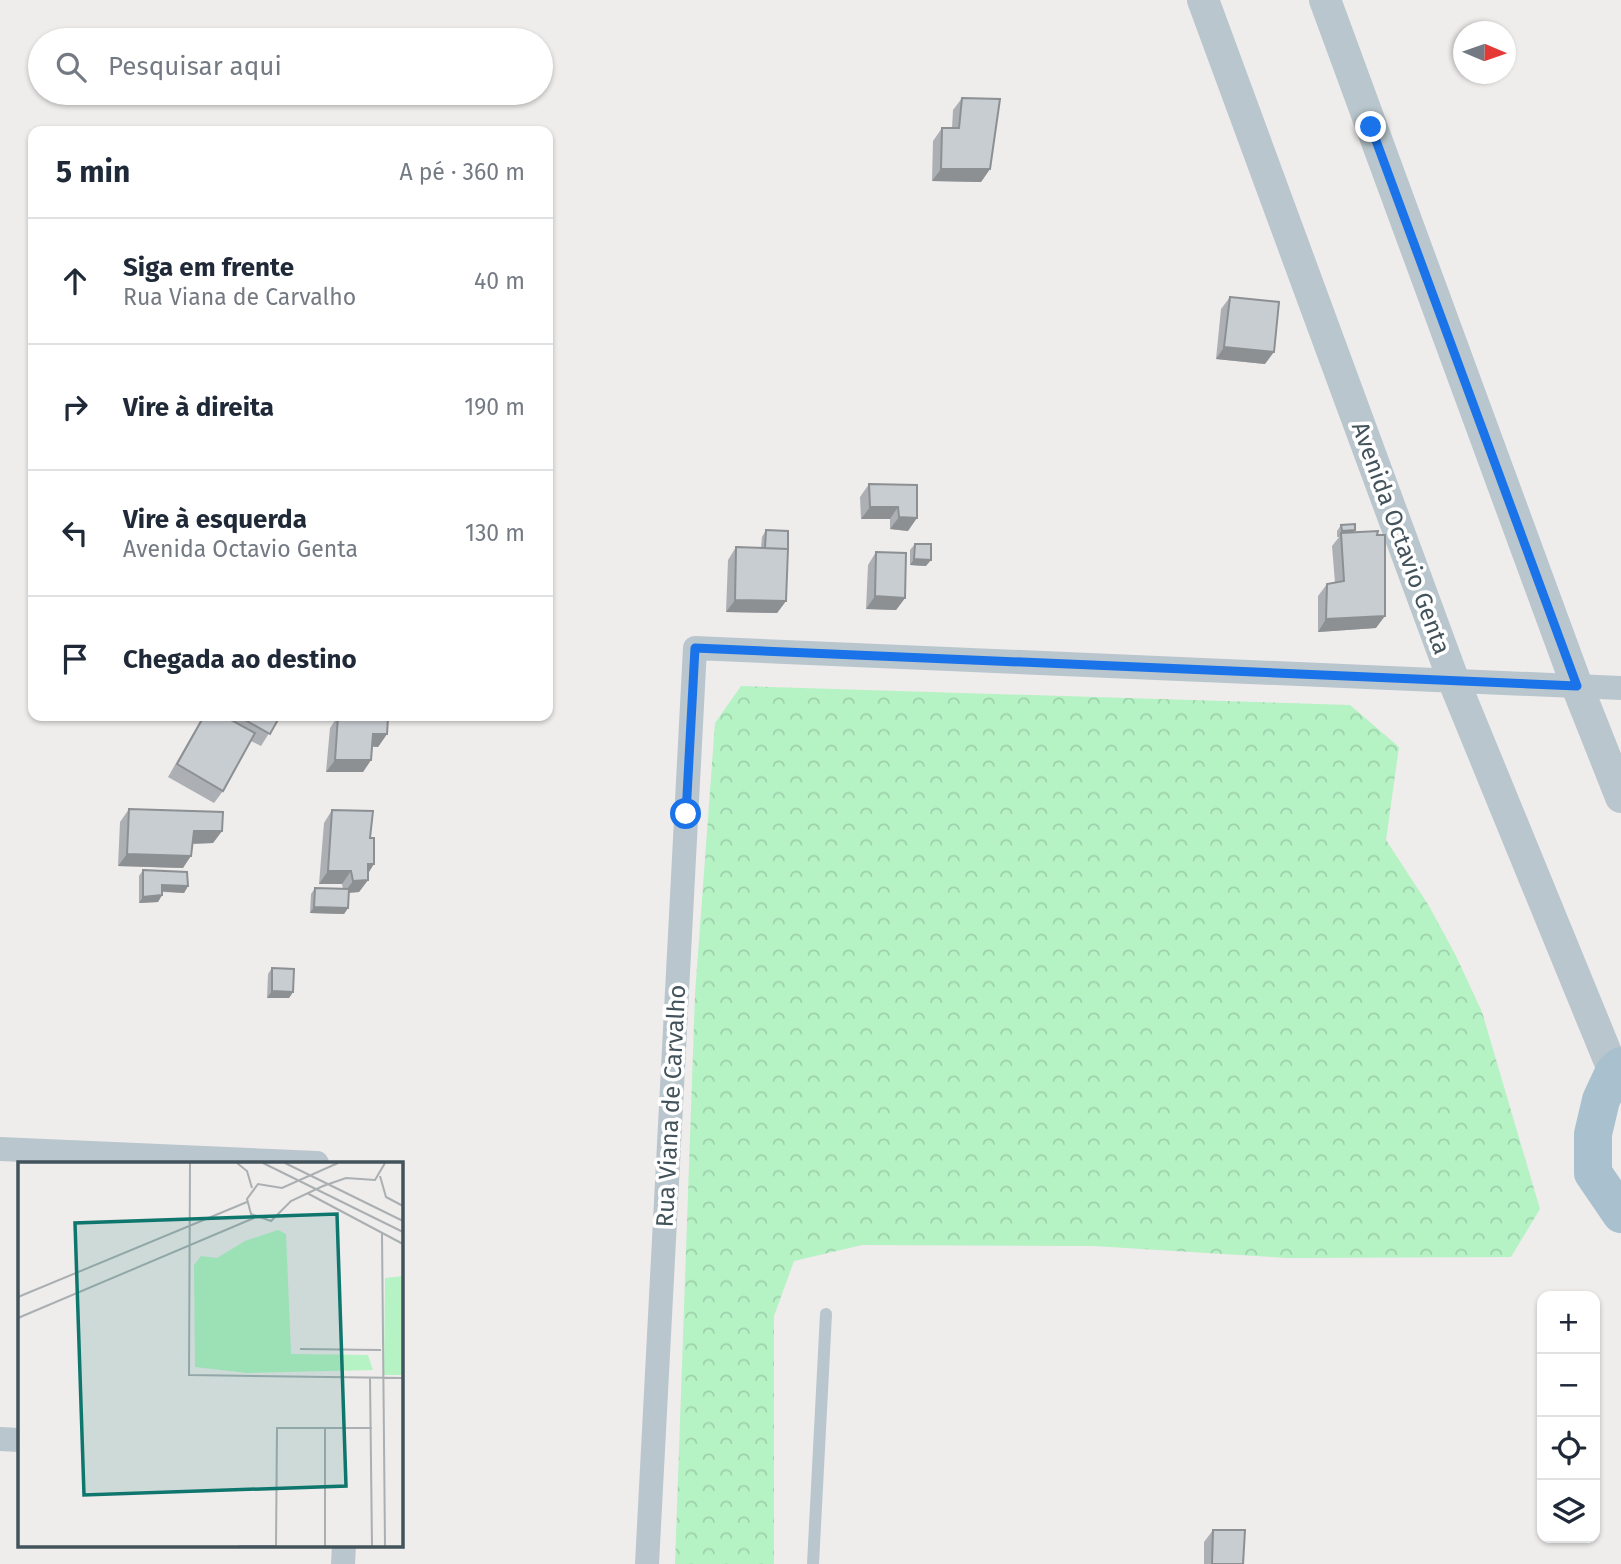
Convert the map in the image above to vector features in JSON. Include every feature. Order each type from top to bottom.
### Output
[{"type":"main road","points":[[1617,1069],[1601,1100],[1593,1134],[1593,1173],[1621,1214]]},
{"type":"street","name":"Avenida Octavio Genta","points":[[1203,0],[1453,679],[1617,1069]]},
{"type":"street","points":[[1325,0],[1577,686],[1621,797]]},
{"type":"street","name":"Rua Viana de Carvalho","points":[[648,1564],[695,648],[1453,679]]},
{"type":"street","points":[[1453,679],[1621,688]]},
{"type":"street","points":[[0,1149],[294,1162]]},
{"type":"street","points":[[0,1439],[18,1440]]},
{"type":"street","points":[[343,1564],[344,1546]]},
{"type":"lane","points":[[813,1564],[826,1314]]},
{"type":"green space","points":[[741,686],[1350,705],[1399,747],[1386,840],[1429,906],[1482,1012],[1540,1209],[1511,1257],[1288,1258],[1093,1246],[862,1245],[794,1261],[774,1316],[774,1564],[675,1564],[695,995],[715,723]]},
{"type":"building","points":[[962,98],[1000,99],[990,169],[941,169],[942,128],[959,128]]},
{"type":"building","points":[[1230,297],[1279,302],[1274,352],[1224,347]]},
{"type":"building","points":[[869,484],[917,485],[917,518],[899,517],[898,507],[870,507]]},
{"type":"building","points":[[1355,524],[1355,530],[1342,531],[1341,525]]},
{"type":"building","points":[[766,530],[788,531],[788,549],[765,548]]},
{"type":"building","points":[[1378,531],[1377,535],[1385,535],[1385,616],[1326,619],[1327,584],[1344,581],[1341,533]]},
{"type":"building","points":[[915,544],[931,544],[931,560],[914,559]]},
{"type":"building","points":[[736,547],[788,549],[786,601],[735,600]]},
{"type":"building","points":[[876,552],[906,553],[905,598],[875,596]]},
{"type":"building","points":[[201,721],[233,721],[255,733],[223,791],[177,764]]},
{"type":"building","points":[[247,721],[277,721],[270,734]]},
{"type":"building","points":[[338,721],[388,721],[387,734],[373,734],[371,760],[335,760]]},
{"type":"building","points":[[129,809],[223,812],[222,831],[194,831],[191,856],[127,854]]},
{"type":"building","points":[[332,810],[373,811],[370,838],[374,838],[374,864],[368,864],[368,880],[353,881],[351,871],[328,871]]},
{"type":"building","points":[[143,870],[187,872],[188,886],[162,885],[162,895],[143,897]]},
{"type":"building","points":[[315,888],[349,889],[348,908],[314,907]]},
{"type":"building","points":[[272,968],[294,969],[293,992],[272,991]]},
{"type":"building","points":[[1213,1530],[1245,1530],[1243,1564],[1212,1564]]},
{"type":"route","points":[[686,814],[695,648],[1577,686],[1371,127]]}]
